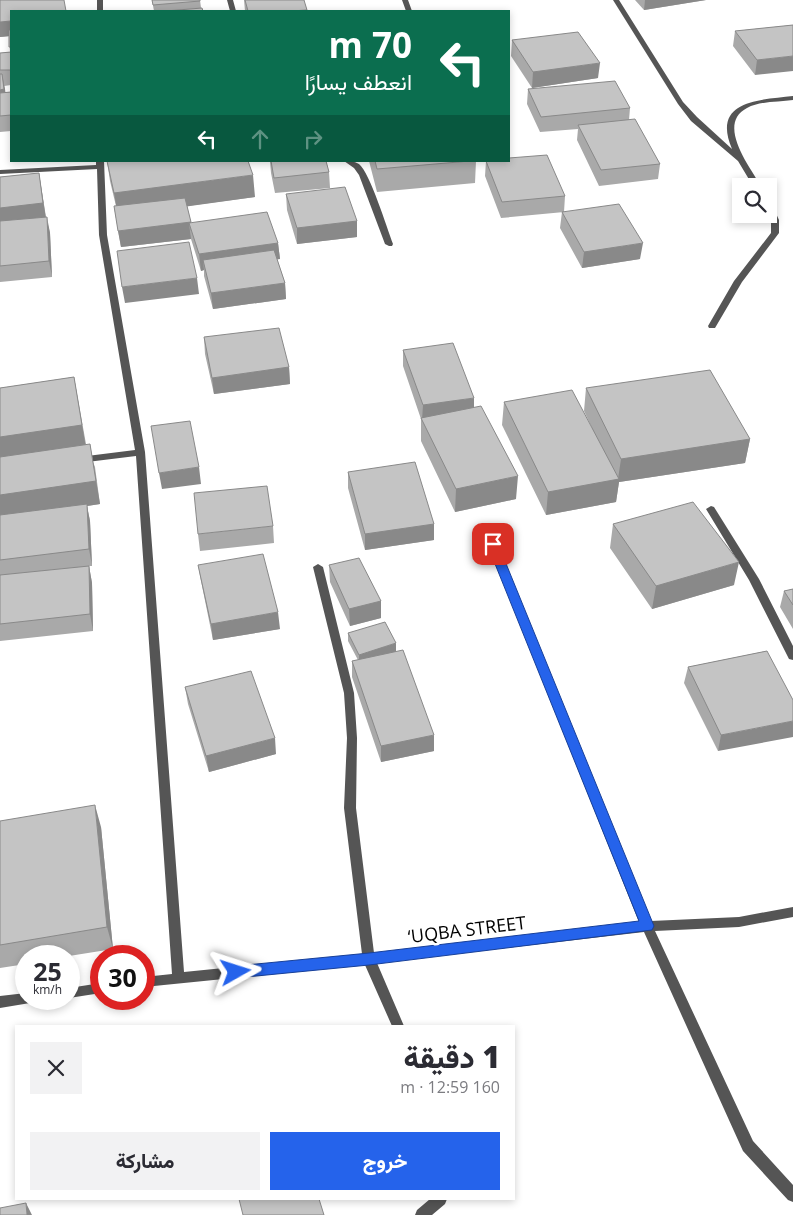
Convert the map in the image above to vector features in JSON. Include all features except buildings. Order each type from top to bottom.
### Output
[{"type":"street","points":[[616,0],[680,103],[694,119],[739,159]]},
{"type":"street","points":[[751,178],[739,159],[730,128],[733,116],[743,107],[793,98]]},
{"type":"street","points":[[349,162],[357,166],[363,175],[389,244]]},
{"type":"street","points":[[0,172],[100,164],[103,235],[140,452],[178,977]]},
{"type":"street","points":[[712,326],[738,282],[775,233],[775,223]]},
{"type":"street","points":[[66,462],[140,452]]},
{"type":"street","points":[[711,509],[754,579],[793,656]]},
{"type":"street","points":[[493,544],[647,926],[748,1146],[793,1195]]},
{"type":"street","points":[[318,567],[349,693],[352,738],[350,808],[369,959],[398,1025]]},
{"type":"street","name":"‘UQBA STREET","points":[[155,980],[369,959],[647,926],[739,922],[793,912]]},
{"type":"street","points":[[0,1002],[15,1000]]},
{"type":"street","points":[[422,1215],[439,1200]]},
{"type":"route","points":[[236,972],[369,959],[647,926],[493,544]]}]
